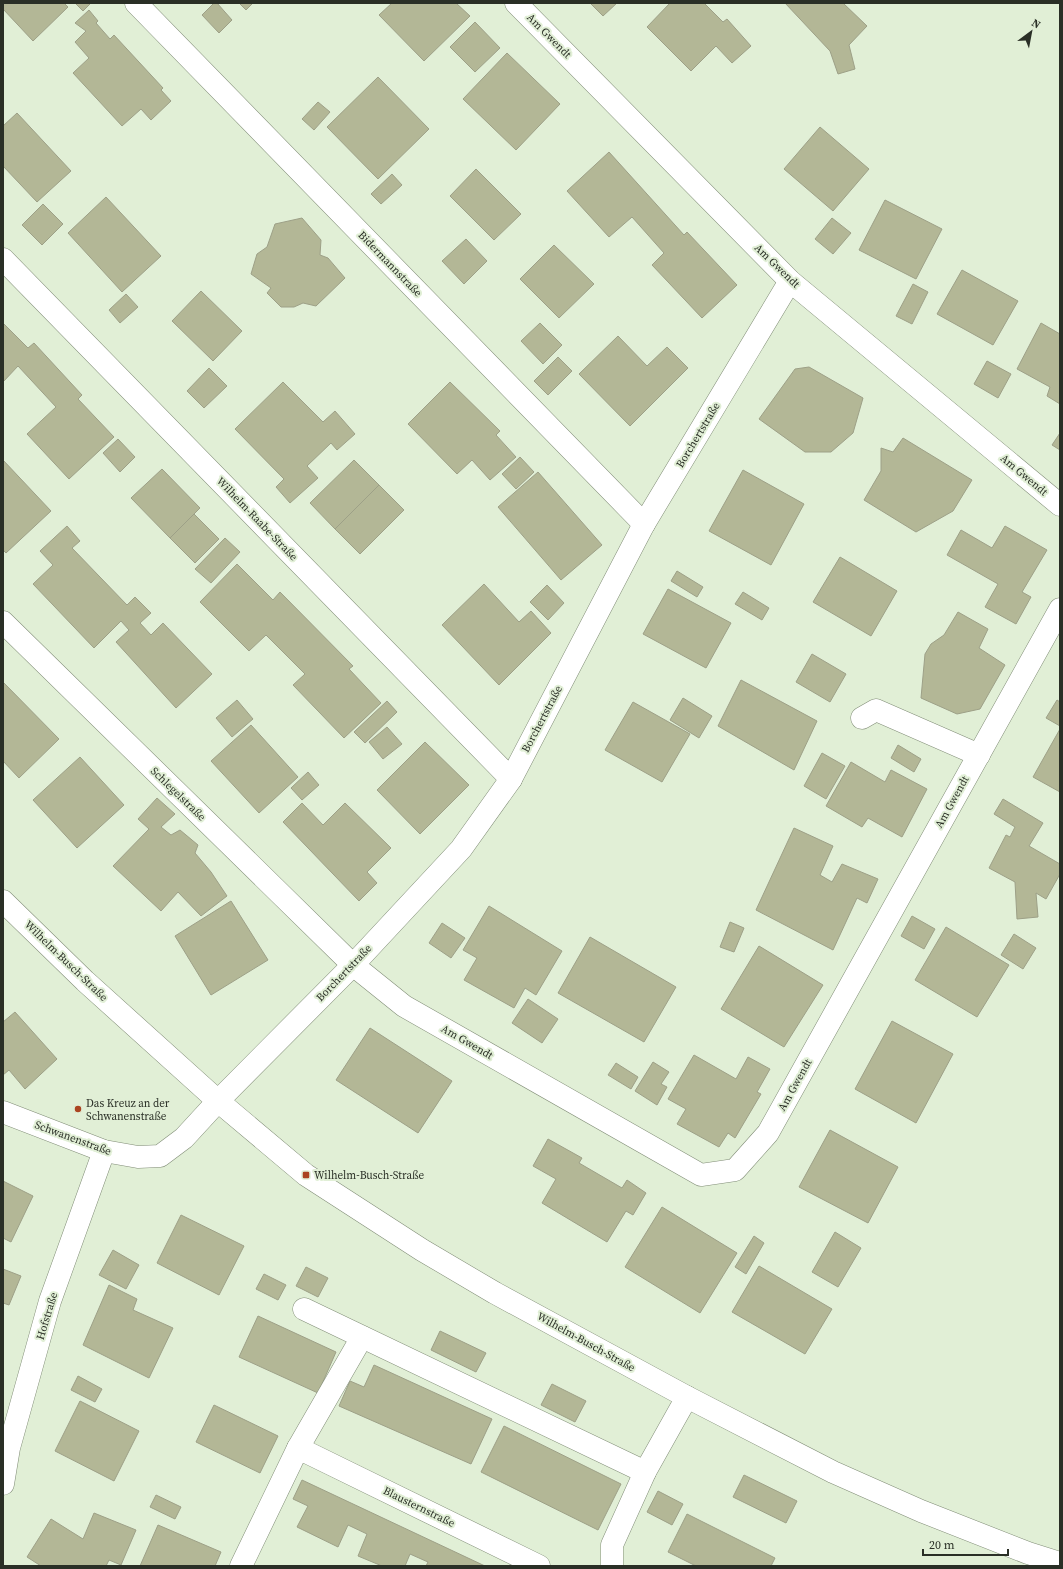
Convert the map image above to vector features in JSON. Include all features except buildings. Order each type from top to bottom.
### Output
[{"type":"street","name":"Bidermannstraße","points":[[136,3],[644,524]]},
{"type":"street","name":"Am Gwendt","points":[[516,3],[790,281],[1060,505]]},
{"type":"street","name":"Wilhelm-Raabe-Straße","points":[[3,259],[511,779]]},
{"type":"street","name":"Borchertstraße","points":[[218,1101],[353,965],[461,849],[511,779],[644,524],[790,281]]},
{"type":"street","name":"Am Gwendt","points":[[353,965],[404,1006],[701,1175],[735,1170],[768,1133],[1060,608]]},
{"type":"street","name":"Schlegelstraße","points":[[3,622],[353,965]]},
{"type":"street","points":[[862,718],[876,710],[979,755]]},
{"type":"street","name":"Wilhelm-Busch-Straße","points":[[3,901],[85,981],[218,1101],[306,1175],[422,1250],[495,1293],[687,1397],[833,1472],[921,1511],[1060,1563]]},
{"type":"street","name":"Schwanenstraße","points":[[3,1112],[104,1152],[138,1157],[160,1156],[184,1138],[218,1101]]},
{"type":"street","name":"Hofstraße","points":[[3,1484],[6,1447],[50,1301],[104,1152]]},
{"type":"street","points":[[304,1309],[645,1472]]},
{"type":"street","points":[[241,1566],[298,1448],[362,1336]]},
{"type":"street","points":[[612,1566],[612,1545],[645,1472],[687,1397]]},
{"type":"street","name":"Blausternstraße","points":[[298,1448],[539,1566]]},
{"type":"place","name":"Das Kreuz an der Schwanenstraße","points":[[78,1109]]},
{"type":"place","name":"Wilhelm-Busch-Straße","points":[[306,1175]]}]
